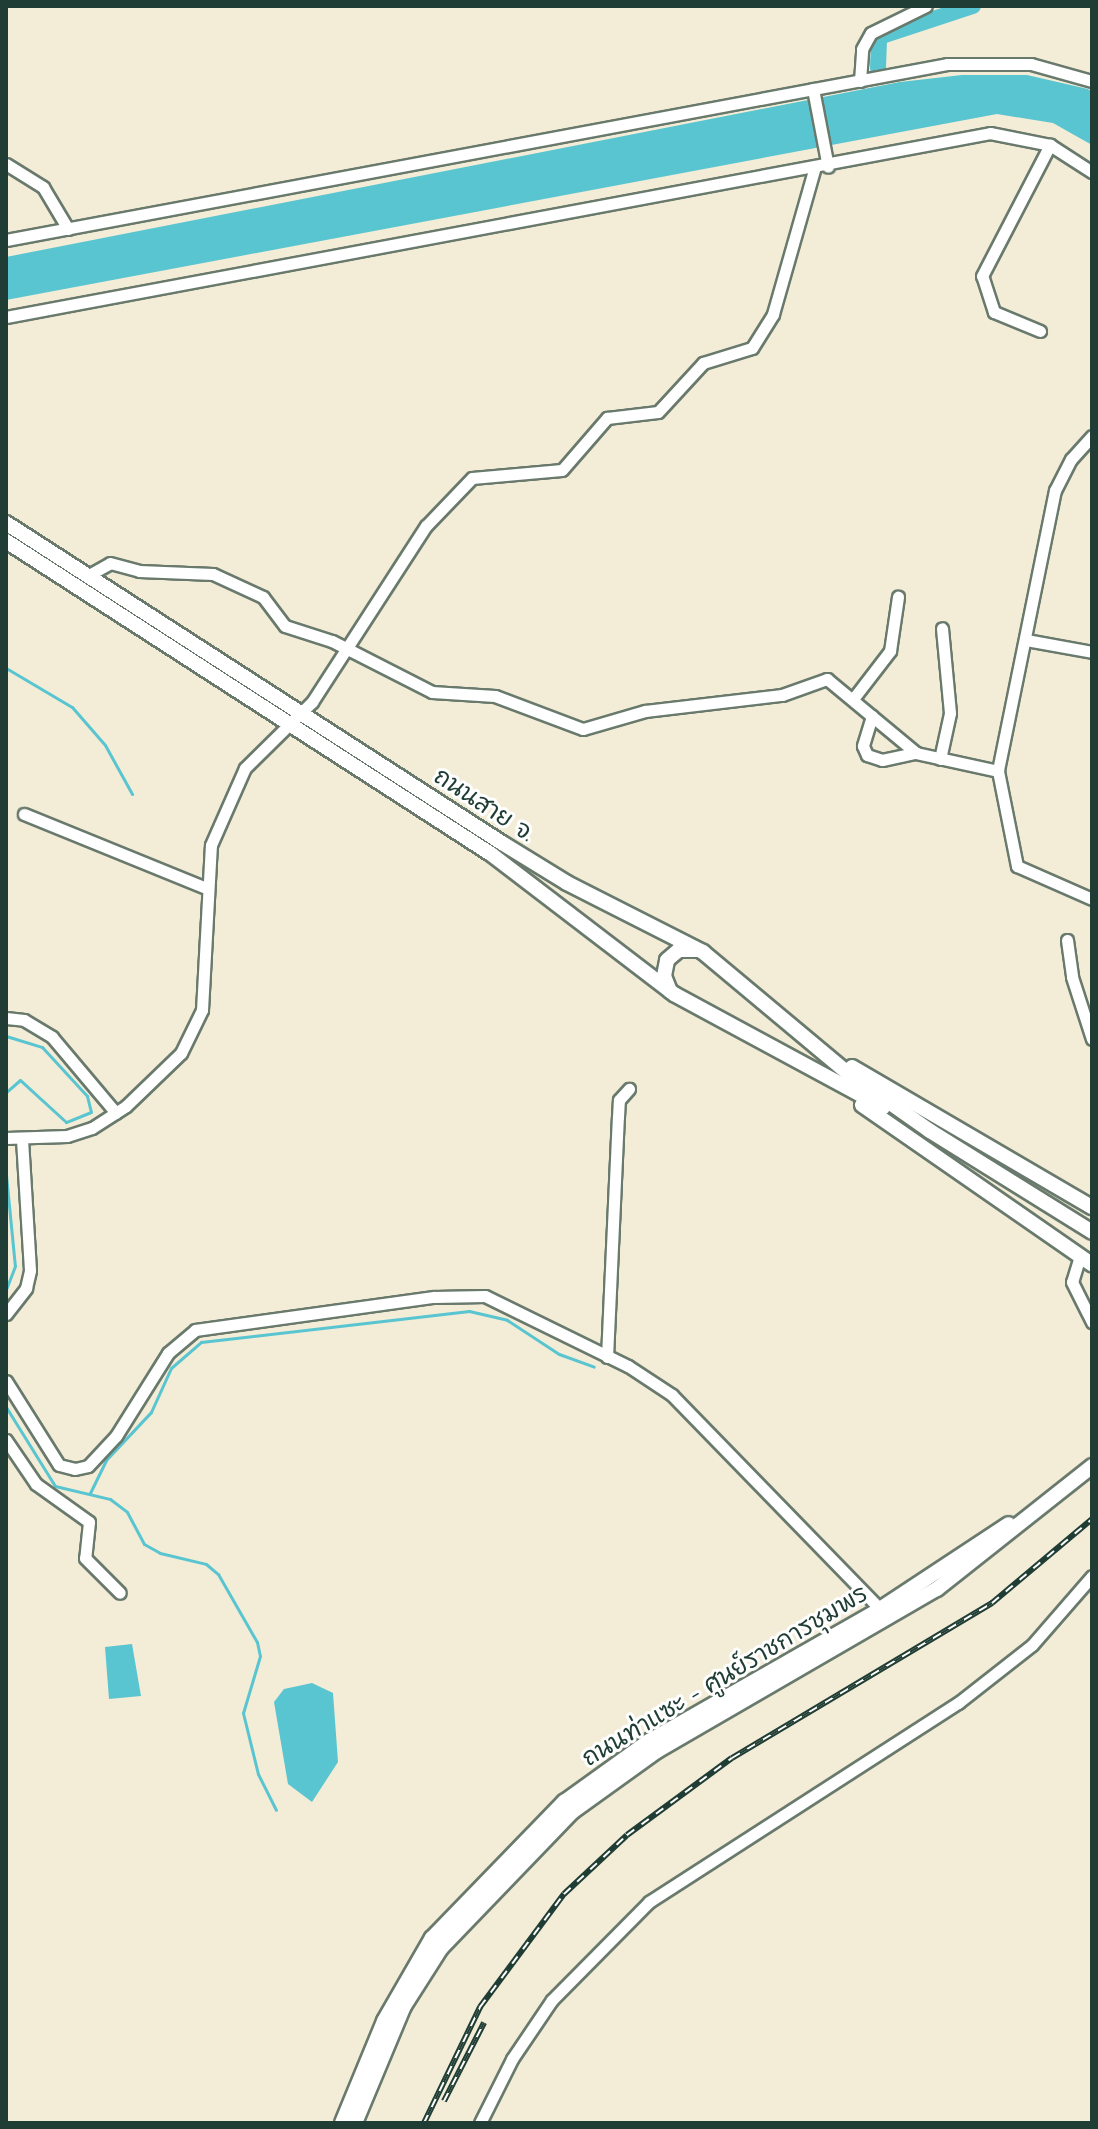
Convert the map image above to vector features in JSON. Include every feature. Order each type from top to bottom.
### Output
[{"type":"main road","name":"ถนนสาย จ.","points":[[6,523],[567,883],[703,952],[820,1049],[930,1131],[1090,1230]]},
{"type":"main road","name":"ถนนสาย จ.","points":[[6,541],[292,724],[544,891],[674,994],[809,1071],[930,1131]]},
{"type":"main road","points":[[674,994],[664,976],[667,960],[687,948],[703,952]]},
{"type":"main road","points":[[820,1049],[1092,1207]]},
{"type":"main road","points":[[809,1071],[1086,1260]]},
{"type":"main road","name":"ถนนท่าแซะ - ศูนย์ราชการชุมพร","points":[[342,2123],[384,2021],[432,1938],[564,1802],[649,1741],[966,1568],[1040,1505],[1092,1466]]},
{"type":"main road","name":"ถนนท่าแซะ - ศูนย์ราชการชุมพร","points":[[355,2123],[404,2006],[441,1948],[572,1812],[657,1751],[885,1614]]},
{"type":"street","points":[[860,81],[862,49],[871,33],[926,6]]},
{"type":"street","points":[[6,240],[947,64],[1031,64],[1092,81]]},
{"type":"street","points":[[813,89],[828,167]]},
{"type":"street","points":[[6,317],[814,170],[990,133],[1050,145],[1092,172]]},
{"type":"street","points":[[1040,331],[994,312],[982,276],[1050,145]]},
{"type":"street","points":[[6,164],[43,187],[68,229]]},
{"type":"street","points":[[6,1138],[80,1133],[116,1113],[173,1063],[198,1024],[211,845],[233,789],[256,753],[303,712],[426,526],[472,478],[562,470],[607,418],[658,412],[703,363],[752,348],[773,314],[814,170]]},
{"type":"street","points":[[1092,436],[1071,459],[1055,490],[998,771],[1017,866],[1092,899]]},
{"type":"street","points":[[87,576],[110,563],[146,572],[213,574],[263,597],[285,626],[346,648],[432,692],[495,696],[583,729],[645,711],[782,695],[822,679],[853,699],[916,753]]},
{"type":"street","points":[[853,699],[890,651],[898,597]]},
{"type":"street","points":[[940,759],[950,713],[942,628]]},
{"type":"street","points":[[1026,640],[1092,652]]},
{"type":"street","points":[[872,716],[863,746],[867,755],[882,760],[916,753],[998,771]]},
{"type":"street","points":[[24,814],[206,888]]},
{"type":"street","points":[[1067,940],[1091,1035]]},
{"type":"street","points":[[6,1018],[24,1020],[52,1037],[116,1113]]},
{"type":"street","points":[[607,1357],[619,1109],[629,1089]]},
{"type":"street","points":[[6,1314],[26,1288],[30,1270],[22,1139]]},
{"type":"street","points":[[1086,1260],[1072,1282],[1092,1322]]},
{"type":"street","points":[[6,1381],[59,1465],[75,1469],[88,1466],[116,1436],[182,1337],[213,1325],[463,1294],[502,1304],[607,1357],[672,1395],[885,1614]]},
{"type":"street","points":[[6,1440],[36,1484],[89,1522],[85,1558],[120,1593]]},
{"type":"street","points":[[480,2123],[512,2059],[552,2000],[649,1902],[969,1695],[1032,1645],[1092,1576]]},
{"type":"water","points":[[962,75],[1027,75],[1088,89],[1092,92],[1092,145],[1053,123],[997,114],[6,300],[6,257],[900,82]]},
{"type":"water","points":[[132,1644],[141,1696],[109,1699],[105,1647]]},
{"type":"water","points":[[312,1683],[333,1693],[338,1762],[312,1802],[288,1784],[274,1702],[284,1689]]},
{"type":"waterway","points":[[878,68],[879,37],[973,6]]},
{"type":"waterway","points":[[6,668],[72,707],[105,745],[132,794]]},
{"type":"waterway","points":[[6,1036],[42,1047],[87,1096],[91,1112],[66,1122],[20,1080],[6,1092]]},
{"type":"waterway","points":[[6,1175],[15,1266],[6,1290]]},
{"type":"waterway","points":[[90,1493],[106,1460],[151,1412],[171,1368],[201,1342],[469,1311],[507,1320],[559,1354],[594,1367]]},
{"type":"waterway","points":[[6,1407],[55,1486],[110,1499],[127,1512],[144,1544],[160,1553],[206,1564],[218,1574],[257,1642],[260,1656],[243,1713],[258,1774],[276,1810]]},
{"type":"railway","points":[[424,2123],[480,2007],[564,1894],[627,1835],[732,1758],[992,1603],[1092,1519]]},
{"type":"railway","points":[[444,2101],[484,2023]]}]
